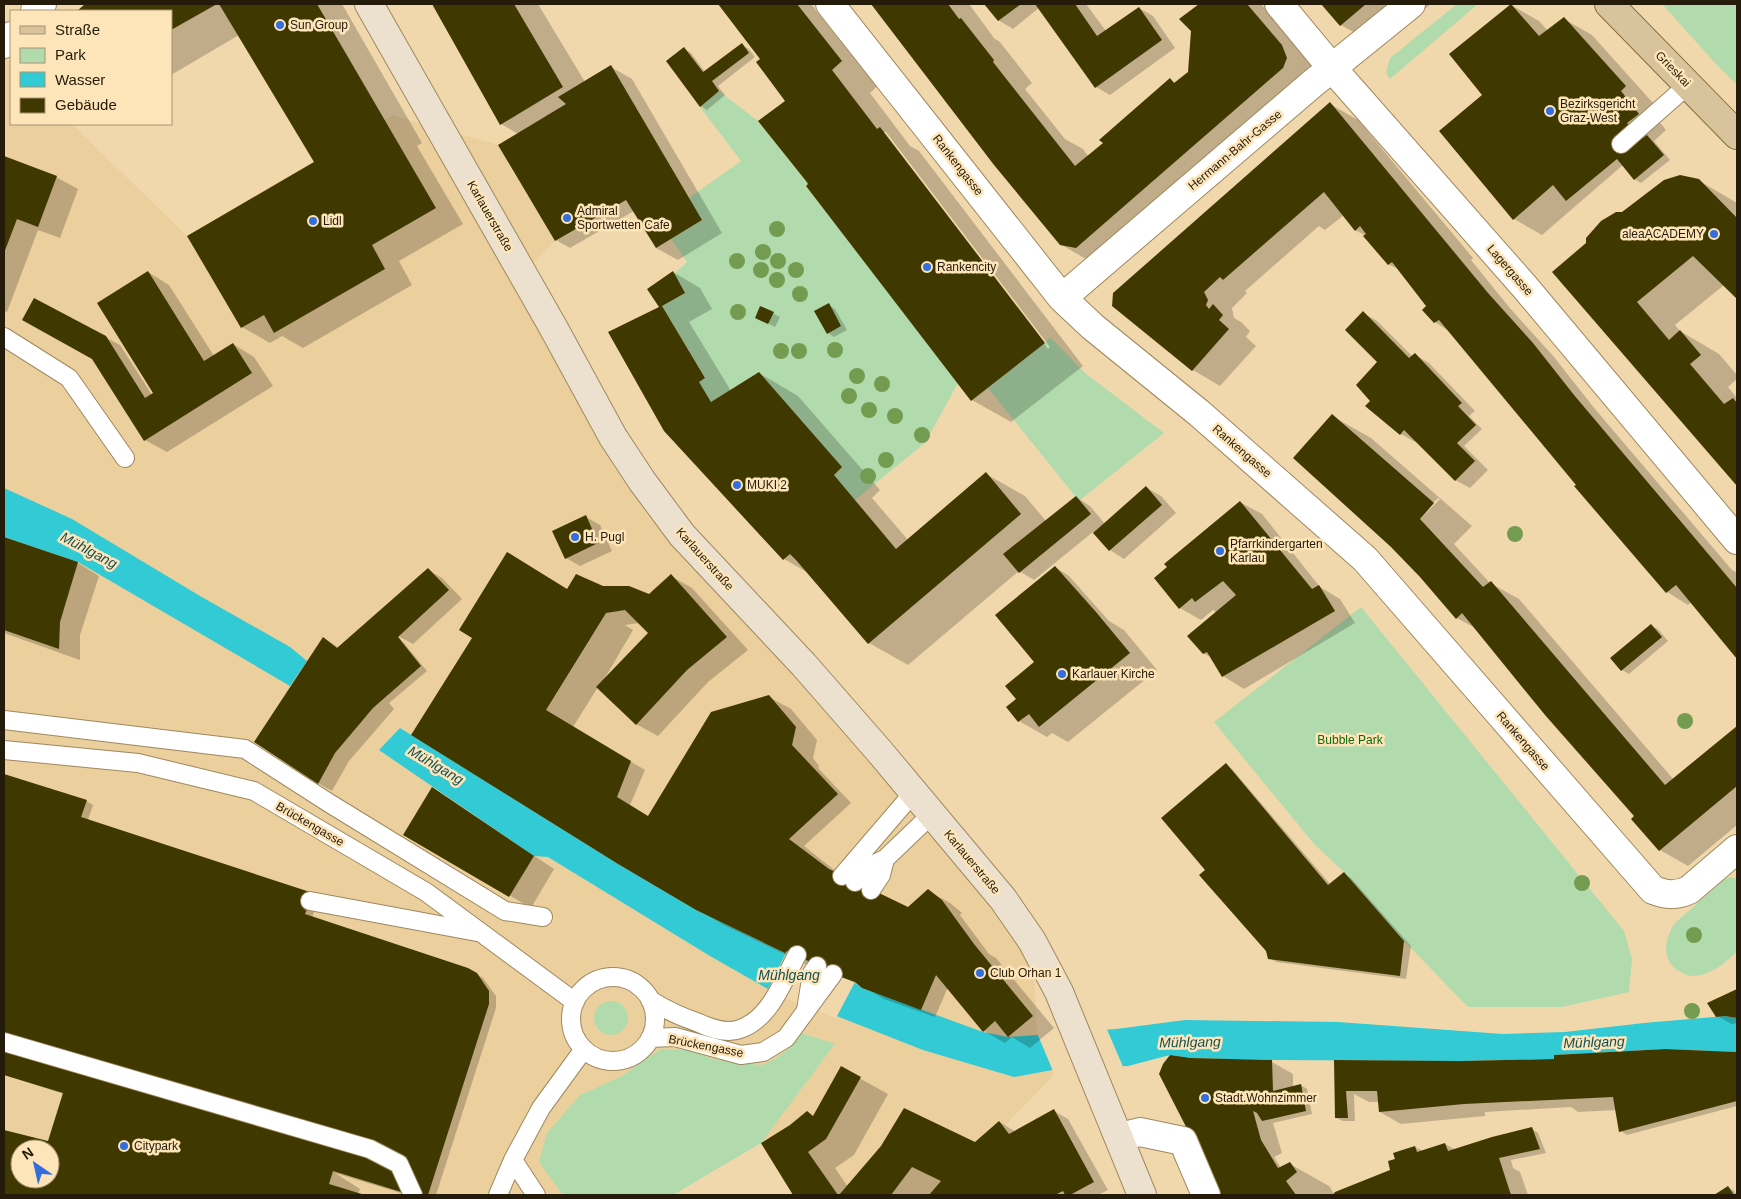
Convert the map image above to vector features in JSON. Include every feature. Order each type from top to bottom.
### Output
[{"type":"main road","name":"Karlauerstraße","points":[[369,4],[630,465],[682,535],[804,666],[914,792],[1003,899],[1032,941],[1059,992],[1142,1195]]},
{"type":"main road","name":"Grieskai","points":[[1609,4],[1737,135]]},
{"type":"street","name":"Rankengasse","points":[[830,4],[1062,298],[1093,327],[1199,413],[1365,559],[1653,890],[1660,893],[1677,894],[1689,890],[1737,848]]},
{"type":"street","name":"Lagergasse","points":[[1279,4],[1332,68],[1524,286],[1737,540]]},
{"type":"street","name":"Hermann-Bahr-Gasse","points":[[1062,298],[1332,68],[1411,4]]},
{"type":"street","points":[[1119,1137],[1140,1132],[1183,1141],[1206,1195]]},
{"type":"lane","points":[[1621,144],[1688,85]]},
{"type":"lane","points":[[4,336],[68,378],[125,458]]},
{"type":"lane","points":[[4,720],[245,749],[328,803],[505,911],[542,918]]},
{"type":"lane","name":"Brückengasse","points":[[4,750],[138,763],[254,791],[426,892],[575,1002],[591,983],[616,977],[640,987],[650,1000],[667,1011],[716,1030],[739,1030],[757,1019],[775,997],[797,955]]},
{"type":"lane","points":[[914,792],[848,879],[885,859],[932,814]]},
{"type":"lane","points":[[871,890],[882,875],[885,859]]},
{"type":"lane","points":[[310,902],[480,932]]},
{"type":"lane","points":[[806,1013],[812,973],[817,966]]},
{"type":"lane","name":"Brückengasse","points":[[650,1038],[676,1037],[741,1055],[763,1052],[786,1038],[833,974]]},
{"type":"lane","name":"Brückengasse","points":[[584,1049],[604,1060],[619,1060],[634,1055],[641,1050],[650,1038],[654,1019],[650,1000]]},
{"type":"lane","points":[[498,1195],[513,1160],[541,1108],[584,1049],[578,1043],[572,1027],[572,1010],[575,1002]]},
{"type":"lane","points":[[4,1042],[370,1149],[399,1164],[413,1195]]},
{"type":"lane","points":[[513,1160],[536,1195]]},
{"type":"shaded area","points":[[4,56],[10,63],[10,125],[73,125],[187,236],[392,115],[498,145],[566,104],[555,241],[523,274],[613,437],[1032,941],[1037,1031],[1054,1075],[937,1195],[793,1195],[761,1143],[835,1044],[803,1033],[791,1047],[775,1059],[762,1065],[716,1060],[688,1050],[661,1049],[620,1077],[580,1095],[539,1162],[563,1195],[4,1195]]},
{"type":"green space","points":[[1457,4],[1478,4],[1390,79],[1386,73],[1390,58]]},
{"type":"green space","points":[[1662,4],[1734,4],[1737,7],[1737,85],[1716,64]]},
{"type":"green space","points":[[719,91],[758,121],[806,181],[808,184],[806,186],[958,383],[925,443],[855,500],[834,475],[842,467],[759,372],[711,402],[699,382],[705,377],[662,306],[685,293],[674,274],[687,262],[671,239],[702,220],[689,198],[741,161],[700,107]]},
{"type":"green space","points":[[1050,337],[1085,373],[1164,433],[1079,501],[988,388]]},
{"type":"green space","name":"Bubble Park","points":[[1361,607],[1624,931],[1632,959],[1629,992],[1562,1007],[1468,1007],[1404,941],[1344,872],[1314,844],[1214,722]]},
{"type":"green space","points":[[1731,877],[1737,879],[1737,951],[1712,971],[1694,976],[1683,973],[1673,966],[1667,955],[1667,942],[1675,923],[1725,879]]},
{"type":"green space","points":[[611,1001],[623,1006],[628,1018],[623,1030],[611,1035],[599,1030],[594,1018],[599,1006]]},
{"type":"green space","points":[[802,1033],[835,1044],[761,1143],[673,1195],[563,1195],[539,1162],[547,1133],[580,1095],[620,1077],[661,1049],[688,1050],[716,1060],[762,1065],[775,1059],[791,1047]]},
{"type":"water","name":"Mühlgang","points":[[4,488],[72,519],[200,596],[290,647],[307,661],[290,686],[78,562],[4,537]]},
{"type":"water","name":"Mühlgang","points":[[400,728],[618,864],[696,910],[784,953],[787,951],[799,956],[862,988],[983,1032],[1008,1037],[1116,1029],[1185,1020],[1338,1022],[1503,1034],[1565,1032],[1725,1016],[1737,1018],[1737,1052],[1665,1049],[1554,1055],[1554,1059],[1460,1061],[1272,1060],[1191,1058],[1170,1055],[1128,1066],[1058,1069],[1014,1077],[923,1050],[768,989],[710,956],[548,857],[534,856],[379,750]]},
{"type":"pier","points":[[787,951],[833,974],[855,982],[836,1018],[767,991]]},
{"type":"pier","points":[[1106,1027],[1124,1069],[1055,1072],[1037,1033]]},
{"type":"building","points":[[85,4],[217,4],[172,29],[172,10],[78,10]]},
{"type":"building","name":"Lidl","points":[[219,4],[317,4],[436,208],[372,245],[385,269],[274,333],[264,315],[241,328],[187,236],[314,162]]},
{"type":"building","points":[[432,4],[514,4],[563,87],[500,125]]},
{"type":"building","name":"Rankencity","points":[[718,4],[797,4],[842,61],[832,70],[877,129],[880,127],[1045,343],[971,401],[806,186],[808,184],[806,181],[758,121],[785,101],[756,62],[760,59]]},
{"type":"building","points":[[871,4],[948,4],[994,60],[993,62],[1075,166],[1103,143],[1099,140],[1170,78],[1174,83],[1188,72],[1191,31],[1179,19],[1199,4],[1247,4],[1282,45],[1287,58],[1283,68],[1076,248],[1060,245],[994,165]]},
{"type":"building","points":[[984,4],[1021,4],[998,21]]},
{"type":"building","points":[[1035,4],[1075,4],[1097,36],[1139,7],[1162,40],[1095,88]]},
{"type":"building","points":[[1321,4],[1366,4],[1340,26]]},
{"type":"building","name":"Bezirksgericht Graz-West","points":[[1511,4],[1539,36],[1564,17],[1626,86],[1621,91],[1639,114],[1627,123],[1641,139],[1647,135],[1664,155],[1634,180],[1617,159],[1566,201],[1553,185],[1513,220],[1439,131],[1482,95],[1449,54]]},
{"type":"building","points":[[742,43],[749,53],[712,81],[719,91],[700,107],[666,61],[684,47],[703,72]]},
{"type":"building","points":[[611,65],[702,220],[656,248],[626,200],[555,241],[498,145],[566,104],[558,97]]},
{"type":"building","points":[[1330,102],[1737,588],[1737,659],[1676,585],[1666,593],[1574,486],[1576,485],[1439,320],[1434,323],[1422,310],[1426,306],[1392,262],[1388,265],[1363,236],[1366,234],[1360,226],[1355,231],[1324,192],[1223,280],[1220,277],[1204,292],[1208,300],[1206,305],[1209,309],[1213,304],[1223,315],[1219,320],[1229,329],[1192,371],[1112,306],[1113,293]]},
{"type":"building","points":[[4,156],[57,176],[38,227],[17,219],[4,253]]},
{"type":"building","points":[[1680,175],[1699,179],[1737,218],[1737,299],[1693,256],[1637,302],[1669,340],[1680,330],[1701,355],[1690,364],[1724,404],[1733,398],[1737,403],[1737,486],[1552,272],[1586,243],[1586,238],[1601,221],[1616,212],[1622,212],[1664,180]]},
{"type":"building","points":[[148,271],[204,361],[233,343],[252,373],[144,441],[92,359],[22,320],[34,298],[106,336],[145,398],[153,393],[97,303]]},
{"type":"building","points":[[673,271],[685,293],[662,306],[705,378],[699,382],[711,402],[759,372],[842,467],[834,475],[896,549],[986,472],[1021,514],[868,644],[796,560],[790,554],[783,560],[664,431],[608,332],[659,307],[647,289]]},
{"type":"building","points":[[829,303],[841,326],[827,334],[814,311]]},
{"type":"building","points":[[760,306],[774,312],[768,324],[755,318]]},
{"type":"building","points":[[1363,311],[1409,358],[1415,353],[1462,403],[1458,406],[1476,425],[1457,443],[1475,461],[1455,481],[1404,430],[1400,435],[1365,406],[1370,401],[1356,385],[1377,362],[1345,330]]},
{"type":"building","points":[[1332,414],[1434,503],[1420,519],[1483,587],[1491,581],[1665,785],[1737,726],[1737,786],[1659,851],[1631,819],[1634,816],[1545,715],[1462,613],[1456,619],[1391,547],[1293,458]]},
{"type":"building","points":[[1146,486],[1162,505],[1109,551],[1093,533]]},
{"type":"building","points":[[1076,496],[1091,514],[1019,573],[1003,554]]},
{"type":"building","points":[[1240,501],[1312,589],[1319,585],[1335,611],[1222,677],[1207,652],[1203,654],[1187,636],[1236,595],[1223,581],[1195,602],[1192,598],[1179,609],[1154,578],[1167,567],[1164,564]]},
{"type":"building","name":"H. Pugl","points":[[586,515],[598,543],[565,559],[552,531]]},
{"type":"building","points":[[4,537],[78,562],[60,622],[59,649],[4,630]]},
{"type":"building","points":[[507,552],[567,589],[576,574],[603,586],[629,586],[649,594],[671,574],[727,637],[687,670],[636,725],[596,687],[648,633],[625,610],[606,613],[546,710],[631,761],[617,797],[648,816],[711,712],[769,695],[796,727],[792,745],[838,794],[789,839],[829,869],[908,907],[928,889],[942,900],[974,944],[1033,1016],[1008,1037],[995,1021],[983,1032],[936,975],[921,1010],[862,988],[855,982],[833,974],[797,955],[787,951],[785,953],[696,910],[618,864],[411,735],[472,638],[459,630]]},
{"type":"building","points":[[1055,566],[1130,653],[1039,727],[1029,714],[1018,722],[1006,707],[1016,699],[1005,686],[1034,662],[995,615]]},
{"type":"building","points":[[428,568],[449,590],[398,637],[421,666],[373,708],[335,753],[318,784],[254,742],[323,637],[337,648]]},
{"type":"building","points":[[1651,624],[1662,637],[1621,671],[1610,658]]},
{"type":"building","points":[[1226,763],[1328,885],[1344,872],[1404,941],[1400,976],[1268,959],[1266,951],[1199,875],[1205,870],[1161,818]]},
{"type":"building","points":[[4,774],[87,800],[81,817],[313,893],[305,914],[468,968],[477,973],[489,991],[489,1004],[428,1195],[411,1195],[333,1171],[329,1184],[365,1195],[4,1195],[4,1130],[40,1139],[10,1139],[10,1189],[60,1189],[60,1139],[49,1139],[63,1093],[4,1075]]},
{"type":"building","points":[[432,787],[534,856],[509,897],[403,835]]},
{"type":"building","points":[[1737,989],[1737,1018],[1716,1017],[1707,1003]]},
{"type":"building","points":[[1665,1049],[1737,1052],[1737,1101],[1619,1132],[1613,1097],[1464,1104],[1379,1112],[1377,1091],[1346,1091],[1348,1118],[1335,1118],[1334,1060],[1460,1061],[1554,1059],[1554,1055]]},
{"type":"building","points":[[1170,1055],[1191,1058],[1272,1060],[1273,1091],[1301,1084],[1306,1111],[1262,1121],[1257,1113],[1253,1111],[1261,1140],[1278,1168],[1290,1162],[1297,1172],[1286,1181],[1296,1195],[1216,1195],[1202,1158],[1159,1074],[1163,1064]]},
{"type":"building","points":[[841,1066],[861,1077],[826,1139],[808,1152],[838,1195],[793,1195],[761,1143],[790,1125],[807,1111],[813,1116]]},
{"type":"building","points":[[904,1108],[975,1142],[999,1121],[1009,1134],[1054,1109],[1094,1182],[1070,1195],[1065,1195],[1063,1191],[1055,1195],[929,1195],[941,1181],[912,1167],[891,1195],[839,1195],[881,1146]]},
{"type":"building","points":[[1532,1127],[1540,1149],[1499,1158],[1511,1195],[1333,1195],[1335,1192],[1390,1170],[1388,1161],[1395,1159],[1393,1153],[1415,1146],[1417,1152],[1445,1143],[1448,1151]]},
{"type":"building","points":[[1728,1186],[1734,1195],[1714,1195]]},
{"type":"place","name":"Sun Group","points":[[280,25]]},
{"type":"place","name":"Bezirksgericht Graz-West","points":[[1550,111]]},
{"type":"place","name":"Admiral Sportwetten Cafe","points":[[567,218]]},
{"type":"place","name":"Lidl","points":[[313,221]]},
{"type":"place","name":"aleaACADEMY","points":[[1714,234]]},
{"type":"place","name":"Rankencity","points":[[927,267]]},
{"type":"place","name":"MUKI 2","points":[[737,485]]},
{"type":"place","name":"H. Pugl","points":[[575,537]]},
{"type":"place","name":"Pfarrkindergarten Karlau","points":[[1220,551]]},
{"type":"place","name":"Karlauer Kirche","points":[[1062,674]]},
{"type":"place","name":"Club Orhan 1","points":[[980,973]]},
{"type":"place","name":"Stadt.Wohnzimmer","points":[[1205,1098]]},
{"type":"place","name":"Citypark","points":[[124,1146]]}]
